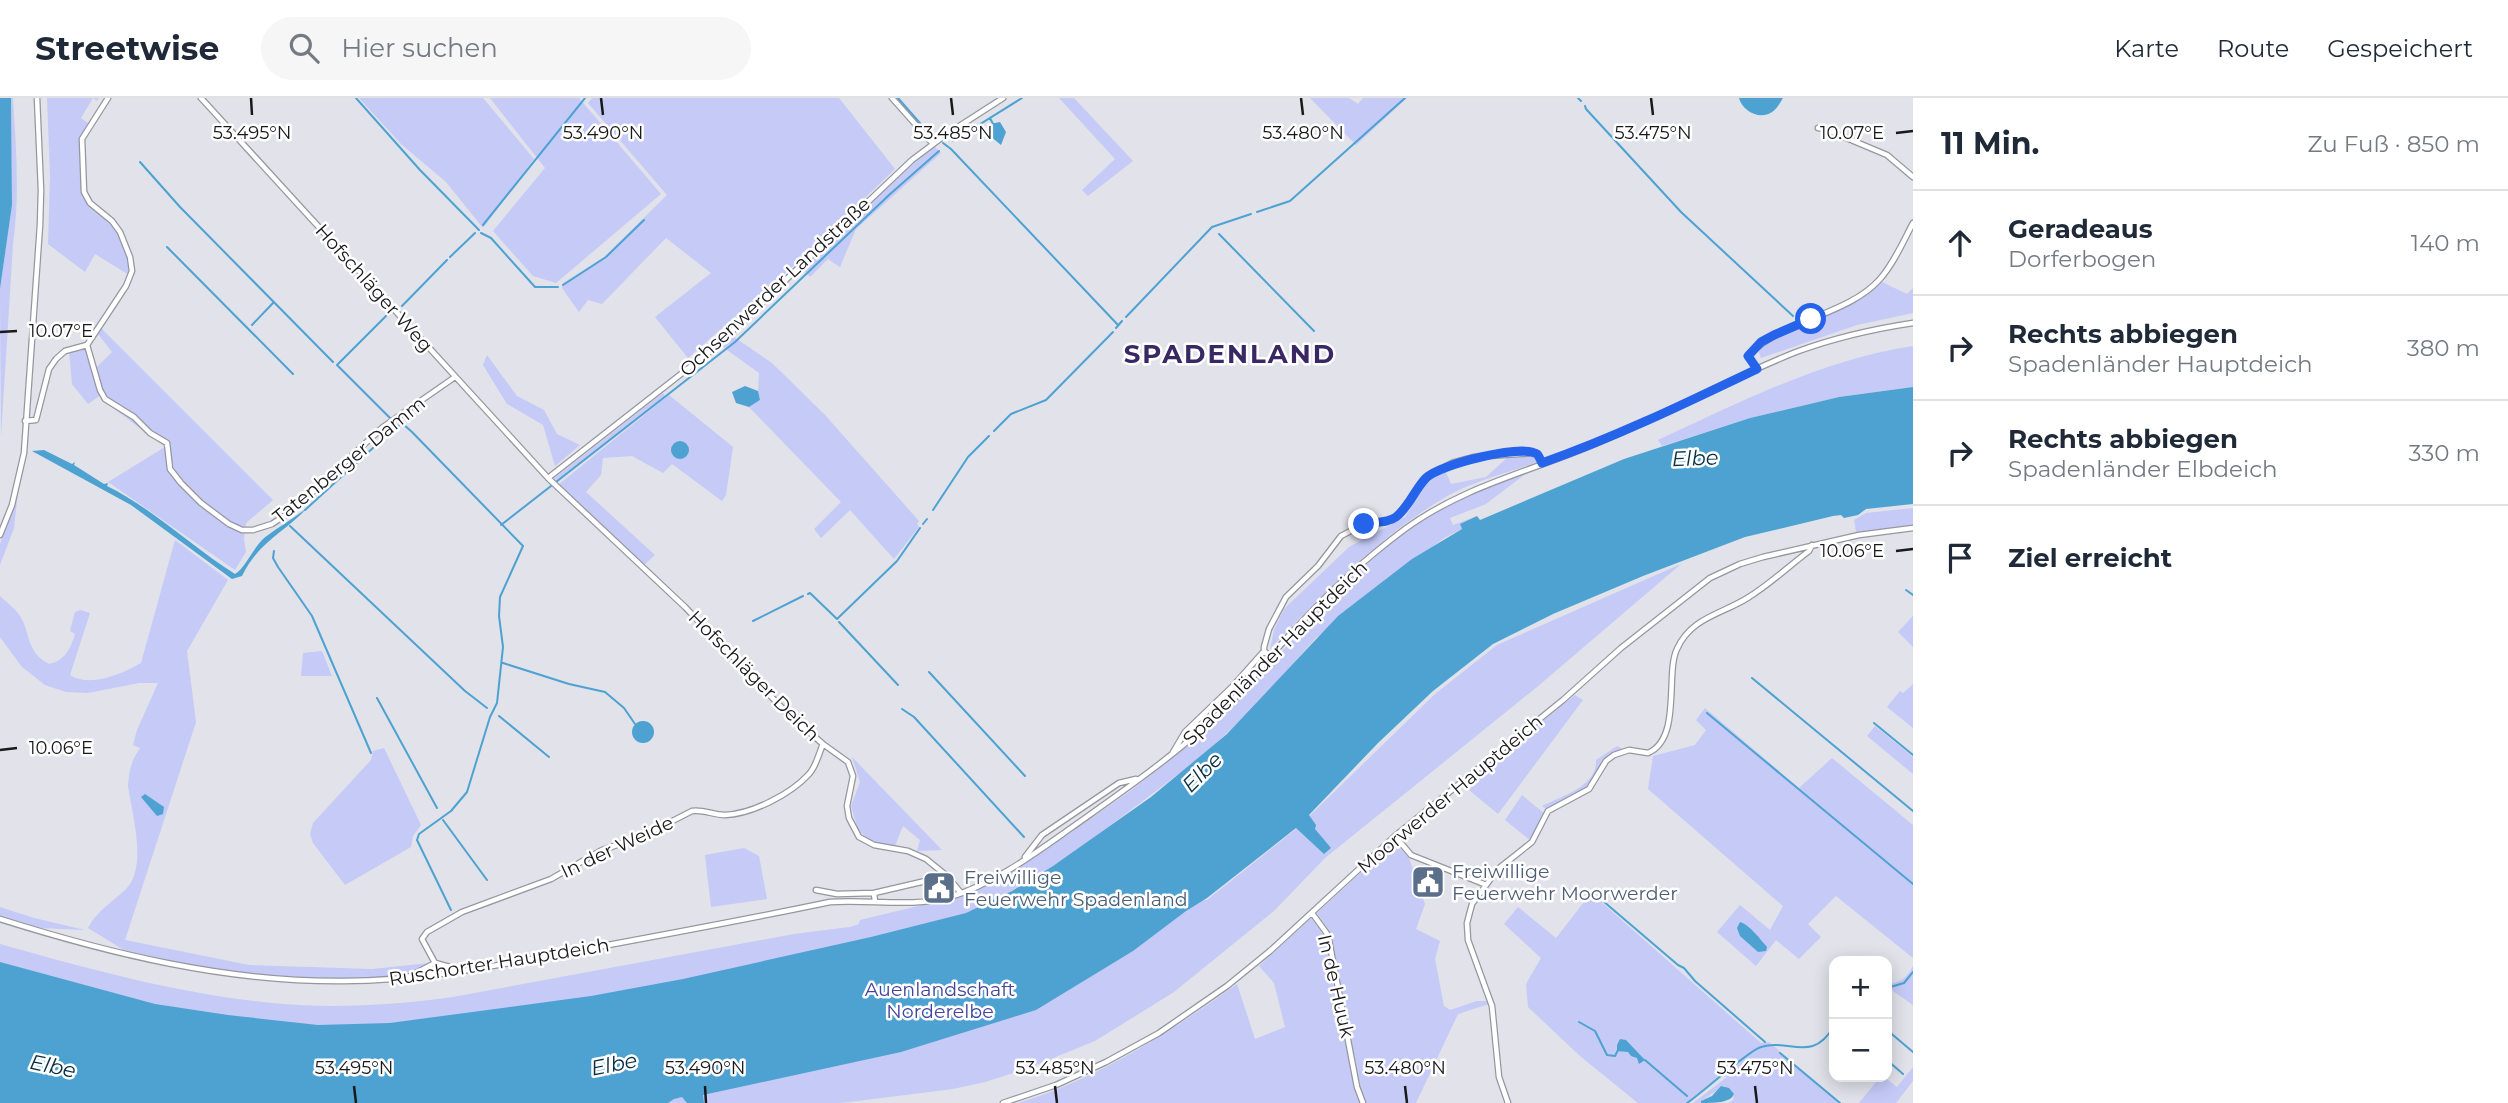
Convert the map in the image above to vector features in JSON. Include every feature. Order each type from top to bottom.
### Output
[{"type":"street","points":[[0,535],[12,505],[22,465],[40,225],[37,98]]},
{"type":"street","points":[[25,421],[36,420],[48,369],[55,359],[65,351],[87,345],[126,286],[132,271],[130,257],[120,232],[90,203],[84,192],[82,139],[108,98]]},
{"type":"street","name":"Hofschläger Weg","points":[[201,98],[551,482]]},
{"type":"street","points":[[892,98],[933,144]]},
{"type":"street","name":"Ochsenwerder Landstraße","points":[[551,482],[713,349],[896,174],[933,144],[1003,98]]},
{"type":"street","points":[[1818,128],[1825,128],[1887,155],[1913,177]]},
{"type":"street","points":[[1757,369],[1748,356],[1761,342],[1864,293],[1879,280],[1892,263],[1913,222]]},
{"type":"street","name":"Spadenländer Hauptdeich","points":[[961,893],[1021,862],[1171,756],[1230,703],[1340,583],[1404,529],[1464,493],[1594,444],[1757,369],[1830,341],[1913,323]]},
{"type":"street","name":"Tatenberger Damm","points":[[87,345],[105,399],[134,417],[150,433],[167,443],[170,469],[181,483],[201,503],[229,524],[242,530],[253,530],[272,524],[293,510],[383,426],[455,377]]},
{"type":"street","points":[[1171,756],[1185,732],[1232,687],[1264,651],[1269,629],[1286,597],[1318,566],[1341,536],[1353,528],[1391,520],[1398,515],[1428,476],[1452,463],[1497,454],[1534,453],[1542,463]]},
{"type":"street","name":"Hofschläger Deich","points":[[551,482],[685,607],[771,697],[822,744],[848,762],[852,768],[852,786],[847,806],[849,818],[859,837],[874,845],[918,855],[934,864],[961,893]]},
{"type":"street","name":"Moorwerder Hauptdeich","points":[[1003,1103],[1075,1077],[1159,1033],[1233,981],[1395,836],[1703,583],[1740,564],[1812,545],[1859,534],[1913,528]]},
{"type":"street","points":[[1508,1103],[1499,1077],[1492,1006],[1467,932],[1472,904],[1484,884],[1498,869],[1532,842],[1548,811],[1589,789],[1606,761],[1629,750],[1648,754],[1657,748],[1671,712],[1673,660],[1678,645],[1689,630],[1699,622],[1752,595],[1809,551],[1812,545]]},
{"type":"street","points":[[1264,651],[1271,657]]},
{"type":"street","name":"In der Weide","points":[[435,963],[422,939],[427,932],[450,918],[551,878],[602,850],[641,837],[692,811],[736,814],[772,800],[811,773],[822,744]]},
{"type":"street","name":"Spadenländer Hauptdeich","points":[[1021,862],[1042,835],[1119,783],[1140,778]]},
{"type":"street","points":[[1395,836],[1411,855],[1484,884]]},
{"type":"street","points":[[816,890],[837,894],[874,893],[947,876]]},
{"type":"street","points":[[874,893],[875,902]]},
{"type":"street","name":"Ruschorter Hauptdeich","points":[[0,919],[125,954],[206,971],[279,979],[343,981],[404,979],[464,970],[698,929],[831,902],[933,901],[961,893]]},
{"type":"street","name":"In de Huuk","points":[[1312,913],[1328,935],[1355,1075],[1363,1103]]},
{"type":"street","points":[[404,979],[435,963],[464,970]]},
{"type":"green space","points":[[11,98],[17,189],[1,436],[0,289],[12,205]]},
{"type":"green space","points":[[47,98],[93,98],[81,118],[89,124],[81,138],[82,191],[89,205],[118,233],[128,257],[129,275],[95,254],[85,272],[48,244],[50,176]]},
{"type":"green space","points":[[359,98],[483,98],[534,159],[483,228],[446,182],[401,144]]},
{"type":"green space","points":[[490,98],[579,98],[661,194],[556,283],[533,276],[493,231],[545,168]]},
{"type":"green space","points":[[592,98],[839,98],[895,169],[801,259],[688,358],[655,317],[711,273],[666,238],[602,304],[588,300],[579,312],[562,288],[563,283],[604,257],[667,195],[588,103]]},
{"type":"green space","points":[[1059,98],[1074,98],[1133,161],[1088,196],[1082,190],[1115,159]]},
{"type":"green space","points":[[1310,98],[1349,98],[1358,104],[1363,98],[1407,98],[1356,145]]},
{"type":"green space","points":[[933,145],[941,153],[856,229],[840,267],[828,259],[810,277],[802,268]]},
{"type":"green space","points":[[1882,282],[1907,294],[1913,288],[1913,313],[1857,325],[1761,358],[1759,352],[1763,344],[1833,312]]},
{"type":"green space","points":[[101,328],[273,500],[246,523],[246,552],[235,570],[108,482],[165,447],[104,401],[101,395],[88,404],[72,384],[69,350],[86,342],[97,367],[112,352],[98,334]]},
{"type":"green space","points":[[731,335],[772,363],[825,415],[919,521],[919,527],[894,559],[850,510],[821,538],[814,529],[841,502],[749,407],[760,400],[759,373],[720,345]]},
{"type":"green space","points":[[1913,346],[1913,387],[1839,397],[1750,418],[1662,446],[1658,440],[1751,397],[1814,372],[1846,361]]},
{"type":"green space","points":[[487,355],[517,396],[544,410],[557,434],[580,445],[555,466],[543,425],[507,404],[483,365]]},
{"type":"green space","points":[[663,393],[665,396],[557,481],[553,479]]},
{"type":"green space","points":[[669,395],[733,447],[726,495],[722,501],[672,464],[663,473],[632,456],[603,458],[601,475],[586,492],[655,555],[644,565],[558,485]]},
{"type":"green space","points":[[1538,456],[1540,461],[1449,495],[1400,528],[1333,586],[1270,649],[1274,630],[1284,609],[1349,547],[1405,517],[1426,484],[1445,470],[1451,484],[1486,477],[1508,457]]},
{"type":"green space","name":"Auenlandschaft Norderelbe","points":[[1528,472],[1486,504],[1450,518],[1453,525],[1477,516],[1460,524],[1462,529],[1444,538],[1316,638],[1252,710],[1201,757],[1091,840],[992,902],[1207,900],[1296,829],[1435,694],[1497,645],[1681,564],[1537,687],[1325,858],[1274,911],[1174,992],[1095,1041],[1026,1069],[985,1082],[953,1089],[841,1103],[0,1103],[0,944],[203,994],[295,1005],[363,1005],[453,997],[794,934],[850,927],[859,924],[860,920],[964,895],[1041,853],[1129,792],[1195,740],[1250,686],[1341,587],[1402,534],[1473,492]]},
{"type":"green space","points":[[18,492],[14,528],[0,565],[0,544]]},
{"type":"green space","points":[[1913,508],[1913,526],[1856,532],[1854,520],[1866,513]]},
{"type":"green space","points":[[175,540],[228,580],[187,651],[196,722],[125,940],[249,965],[372,969],[429,963],[407,976],[343,979],[271,976],[206,968],[127,952],[88,928],[133,879],[137,840],[128,781],[140,748],[133,745],[137,730],[158,683],[139,683],[88,693],[66,692],[45,685],[22,667],[0,637],[0,596],[18,613],[32,648],[49,664],[63,657],[71,645],[75,634],[70,631],[75,612],[80,610],[90,613],[70,675],[87,680],[106,678],[141,663]]},
{"type":"green space","points":[[1913,616],[1913,647],[1898,632]]},
{"type":"green space","points":[[322,651],[332,676],[301,676],[303,653]]},
{"type":"green space","points":[[1913,684],[1913,728],[1887,707],[1900,691],[1903,693]]},
{"type":"green space","points":[[1575,695],[1583,700],[1498,814],[1463,785]]},
{"type":"green space","points":[[1705,708],[1799,788],[1832,758],[1913,825],[1913,958],[1836,896],[1808,924],[1821,937],[1799,959],[1776,940],[1756,966],[1717,932],[1740,905],[1770,930],[1783,906],[1648,789],[1653,756],[1695,745],[1706,730],[1696,720]],"holes":[[[1748,926],[1763,942],[1758,952],[1746,941]]]},
{"type":"green space","points":[[1875,726],[1913,757],[1913,774],[1867,736]]},
{"type":"green space","points":[[1617,746],[1625,750],[1614,754],[1588,788],[1547,810],[1542,806],[1585,783],[1595,769],[1596,760]]},
{"type":"green space","points":[[384,748],[421,825],[413,836],[411,847],[345,885],[313,843],[310,834],[313,823],[371,760],[373,751]]},
{"type":"green space","points":[[852,757],[942,850],[917,851],[920,840],[903,826],[895,846],[869,841],[858,829],[851,806],[860,782]]},
{"type":"green space","points":[[1522,795],[1545,814],[1531,841],[1505,820]]},
{"type":"green space","points":[[1394,842],[1409,858],[1425,904],[1416,929],[1440,941],[1435,959],[1444,1006],[1450,1010],[1477,1001],[1487,1001],[1489,1004],[1458,1014],[1416,1103],[1366,1103],[1360,1086],[1331,933],[1317,913]]},
{"type":"green space","points":[[744,848],[759,856],[767,899],[711,907],[705,855]]},
{"type":"green space","points":[[1591,893],[1761,1043],[1769,1042],[1841,1103],[1728,1103],[1733,1100],[1734,1094],[1724,1086],[1701,1103],[1693,1103],[1727,1077],[1721,1076],[1686,1103],[1638,1103],[1580,1056],[1528,1007],[1526,984],[1541,958],[1504,924],[1518,907],[1556,938]]},
{"type":"green space","points":[[0,907],[85,930],[40,928],[0,916]]},
{"type":"green space","points":[[1311,918],[1324,936],[1360,1103],[1018,1103],[1077,1081],[1105,1067],[1186,1019],[1237,984],[1255,1039],[1285,1027],[1274,983],[1259,966]]},
{"type":"green space","points":[[1913,966],[1913,1005],[1892,990],[1892,983],[1908,974]]},
{"type":"green space","points":[[1913,1067],[1913,1081],[1896,1103],[1859,1103],[1876,1082],[1890,1082],[1897,1087]]},
{"type":"water","points":[[0,98],[11,98],[12,205],[0,289]]},
{"type":"water","points":[[1739,98],[1783,98],[1774,111],[1757,115],[1747,110]]},
{"type":"water","points":[[1000,122],[1006,132],[1001,145],[989,135],[990,124]]},
{"type":"water","points":[[745,386],[758,391],[760,400],[749,407],[736,403],[732,392]]},
{"type":"water","name":"Elbe","points":[[1913,387],[1913,504],[1866,509],[1858,515],[1844,518],[1841,515],[1833,516],[1745,537],[1553,614],[1493,644],[1433,691],[1378,743],[1309,815],[1316,825],[1315,829],[1331,848],[1324,854],[1296,828],[1207,898],[1133,951],[1036,1010],[901,1052],[703,1095],[704,1103],[687,1103],[682,1097],[668,1103],[0,1103],[0,962],[155,1004],[318,1025],[390,1023],[591,996],[683,979],[966,913],[1012,891],[1053,866],[1151,797],[1227,734],[1338,616],[1412,559],[1462,529],[1460,524],[1477,516],[1480,520],[1624,459],[1750,418],[1839,397]]},
{"type":"water","points":[[680,441],[686,444],[689,450],[686,456],[680,459],[674,456],[671,450],[674,444]]},
{"type":"water","points":[[44,450],[72,464],[75,462],[74,465],[104,484],[108,483],[107,486],[140,505],[235,574],[264,538],[307,508],[256,554],[242,576],[232,579],[131,505],[32,451]]},
{"type":"water","points":[[643,721],[651,724],[654,732],[651,740],[643,743],[635,740],[632,732],[635,724]]},
{"type":"water","points":[[145,794],[164,807],[163,814],[157,816],[141,797]]},
{"type":"water","points":[[1740,922],[1758,936],[1767,947],[1766,951],[1758,952],[1740,936],[1737,928]]},
{"type":"water","points":[[1620,1039],[1626,1040],[1645,1060],[1639,1064],[1637,1058],[1628,1052],[1617,1051]]},
{"type":"water","points":[[1721,1086],[1729,1088],[1734,1094],[1732,1097],[1721,1102],[1701,1103],[1712,1096]]},
{"type":"waterway","points":[[356,98],[420,170],[479,230]]},
{"type":"waterway","points":[[483,225],[585,98]]},
{"type":"waterway","points":[[898,98],[933,138]]},
{"type":"waterway","points":[[953,141],[1022,98]]},
{"type":"waterway","points":[[1257,212],[1290,201],[1405,98]]},
{"type":"waterway","points":[[1578,98],[1581,101]]},
{"type":"waterway","points":[[1585,106],[1681,212],[1793,316]]},
{"type":"waterway","points":[[990,118],[993,124]]},
{"type":"waterway","points":[[943,143],[1118,325]]},
{"type":"waterway","points":[[556,482],[735,342],[939,151]]},
{"type":"waterway","points":[[140,162],[180,207],[333,362]]},
{"type":"waterway","points":[[1126,317],[1212,227],[1251,214]]},
{"type":"waterway","points":[[563,285],[606,257],[644,220]]},
{"type":"waterway","points":[[450,257],[475,233]]},
{"type":"waterway","points":[[481,233],[491,238],[535,287],[558,287]]},
{"type":"waterway","points":[[1219,234],[1314,331]]},
{"type":"waterway","points":[[167,247],[293,374]]},
{"type":"waterway","points":[[402,306],[447,260]]},
{"type":"waterway","points":[[252,325],[273,303]]},
{"type":"waterway","points":[[388,314],[337,365],[390,418]]},
{"type":"waterway","points":[[1116,328],[1122,321]]},
{"type":"waterway","points":[[994,431],[1011,414],[1046,400],[1113,332]]},
{"type":"waterway","points":[[394,422],[398,426],[403,424],[412,432],[523,546],[500,597],[499,616],[503,647],[497,703],[490,717],[467,792],[451,811],[419,834],[417,840],[451,910]]},
{"type":"waterway","points":[[305,510],[397,426]]},
{"type":"waterway","points":[[933,510],[968,457],[989,436]]},
{"type":"waterway","points":[[501,525],[551,486]]},
{"type":"waterway","points":[[923,524],[927,519]]},
{"type":"waterway","points":[[290,526],[465,691],[487,708]]},
{"type":"waterway","points":[[808,594],[837,619],[897,561],[920,528]]},
{"type":"waterway","points":[[274,551],[273,558],[278,567],[312,616],[371,753]]},
{"type":"waterway","points":[[1906,590],[1913,595]]},
{"type":"waterway","points":[[753,621],[803,596]]},
{"type":"waterway","points":[[839,622],[898,685]]},
{"type":"waterway","points":[[503,663],[569,684],[605,692],[624,708],[635,724]]},
{"type":"waterway","points":[[929,672],[1025,776]]},
{"type":"waterway","points":[[1752,678],[1913,811]]},
{"type":"waterway","points":[[377,698],[437,808]]},
{"type":"waterway","points":[[902,709],[914,717],[1024,837]]},
{"type":"waterway","points":[[1707,713],[1913,884]]},
{"type":"waterway","points":[[499,716],[549,757]]},
{"type":"waterway","points":[[1874,723],[1913,755]]},
{"type":"waterway","points":[[443,820],[487,880]]},
{"type":"waterway","points":[[1603,901],[1684,968],[1695,981],[1765,1042]]},
{"type":"waterway","points":[[1892,987],[1904,983],[1913,972]]},
{"type":"waterway","points":[[1579,1022],[1595,1031],[1607,1055],[1615,1056],[1618,1050]]},
{"type":"waterway","points":[[1687,1103],[1736,1063],[1761,1047],[1809,1047],[1817,1044],[1829,1033]]},
{"type":"waterway","points":[[1892,1034],[1913,1052]]},
{"type":"waterway","points":[[1780,1053],[1840,1103]]},
{"type":"waterway","points":[[1645,1060],[1687,1096]]},
{"type":"waterway","points":[[1892,1064],[1903,1074]]},
{"type":"place","name":"Freiwillige Feuerwehr Moorwerder","points":[[1428,882]]},
{"type":"place","name":"Freiwillige Feuerwehr Spadenland","points":[[939,888]]},
{"type":"district","name":"SPADENLAND","points":[[1230,354]]},
{"type":"route","points":[[1364,524],[1391,520],[1404,509],[1428,476],[1452,463],[1497,454],[1534,453],[1542,463],[1594,444],[1695,398],[1757,369],[1748,356],[1761,342],[1811,319]]}]
